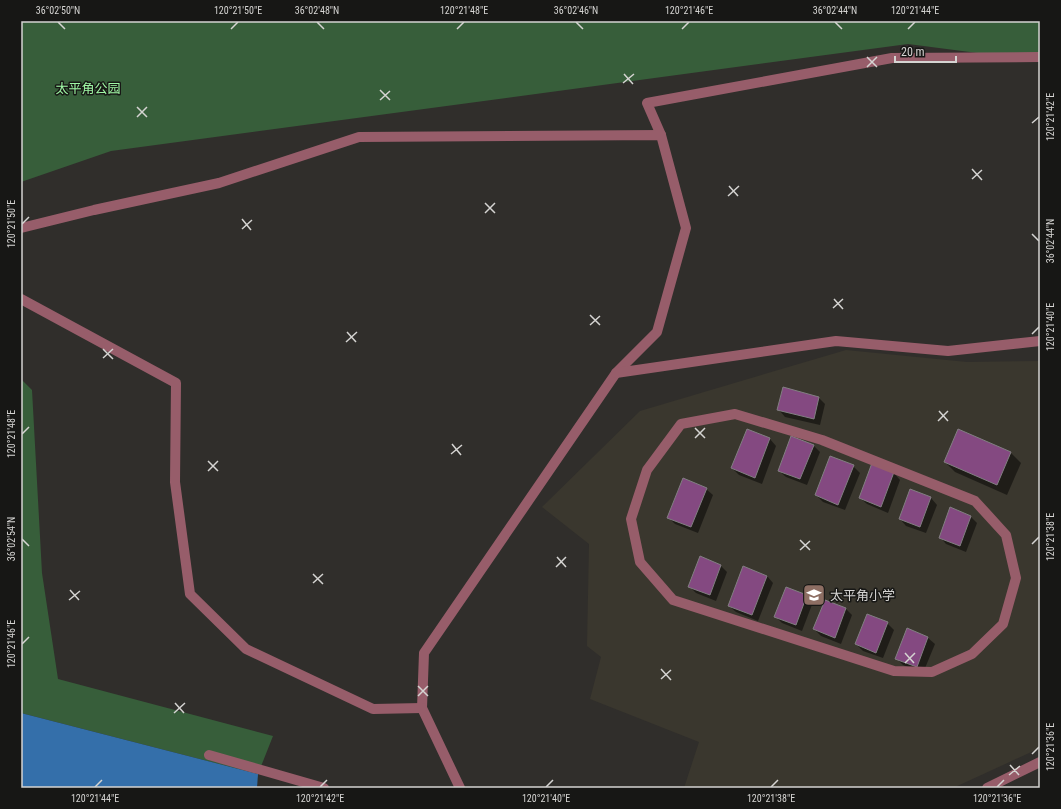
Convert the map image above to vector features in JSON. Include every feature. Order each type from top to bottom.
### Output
[{"type":"street","points":[[460,788],[422,708],[424,653],[616,373],[657,332],[686,228],[662,135],[647,103],[892,58],[1040,57]]},
{"type":"street","points":[[21,228],[94,210],[219,183],[359,137],[662,135]]},
{"type":"street","points":[[21,298],[176,383],[175,482],[190,594],[246,649],[373,709],[422,708]]},
{"type":"street","points":[[616,373],[836,340],[948,351],[1040,341]]},
{"type":"street","points":[[736,414],[822,440],[975,501],[1006,535],[1016,578],[1003,624],[972,654],[932,672],[894,671],[673,600],[640,562],[631,518],[647,470],[681,424],[736,414]]},
{"type":"street","points":[[209,755],[324,788]]},
{"type":"street","points":[[987,788],[1040,762]]},
{"type":"shaded area","name":"太平角小学","points":[[846,350],[967,362],[1040,361],[1040,748],[953,788],[684,788],[699,742],[590,699],[601,657],[587,646],[589,544],[542,507],[640,411]]},
{"type":"green space","name":"太平角公园","points":[[21,21],[1040,21],[1040,61],[908,44],[111,151],[21,182]]},
{"type":"green space","points":[[21,379],[32,390],[42,573],[58,679],[273,736],[258,774],[21,713]]},
{"type":"water","points":[[21,713],[258,774],[257,788],[21,788]]},
{"type":"building","points":[[783,387],[819,397],[814,419],[777,410]]},
{"type":"building","points":[[747,429],[770,438],[755,478],[731,468]]},
{"type":"building","points":[[958,429],[1011,452],[997,485],[944,462]]},
{"type":"building","points":[[791,436],[814,445],[800,479],[778,471]]},
{"type":"building","points":[[830,456],[854,465],[838,505],[815,495]]},
{"type":"building","points":[[872,463],[894,472],[881,507],[859,498]]},
{"type":"building","points":[[683,478],[707,488],[691,527],[667,518]]},
{"type":"building","points":[[910,489],[931,497],[920,527],[899,519]]},
{"type":"building","points":[[950,507],[971,516],[960,546],[939,538]]},
{"type":"building","points":[[700,556],[721,565],[710,595],[688,587]]},
{"type":"building","points":[[743,566],[767,576],[752,615],[728,606]]},
{"type":"building","points":[[786,587],[807,595],[796,625],[774,617]]},
{"type":"building","points":[[825,600],[846,608],[835,638],[813,629]]},
{"type":"building","points":[[867,614],[888,622],[876,653],[855,644]]},
{"type":"building","points":[[907,628],[928,637],[917,667],[895,659]]},
{"type":"place","name":"太平角小学","points":[[814,595]]}]
